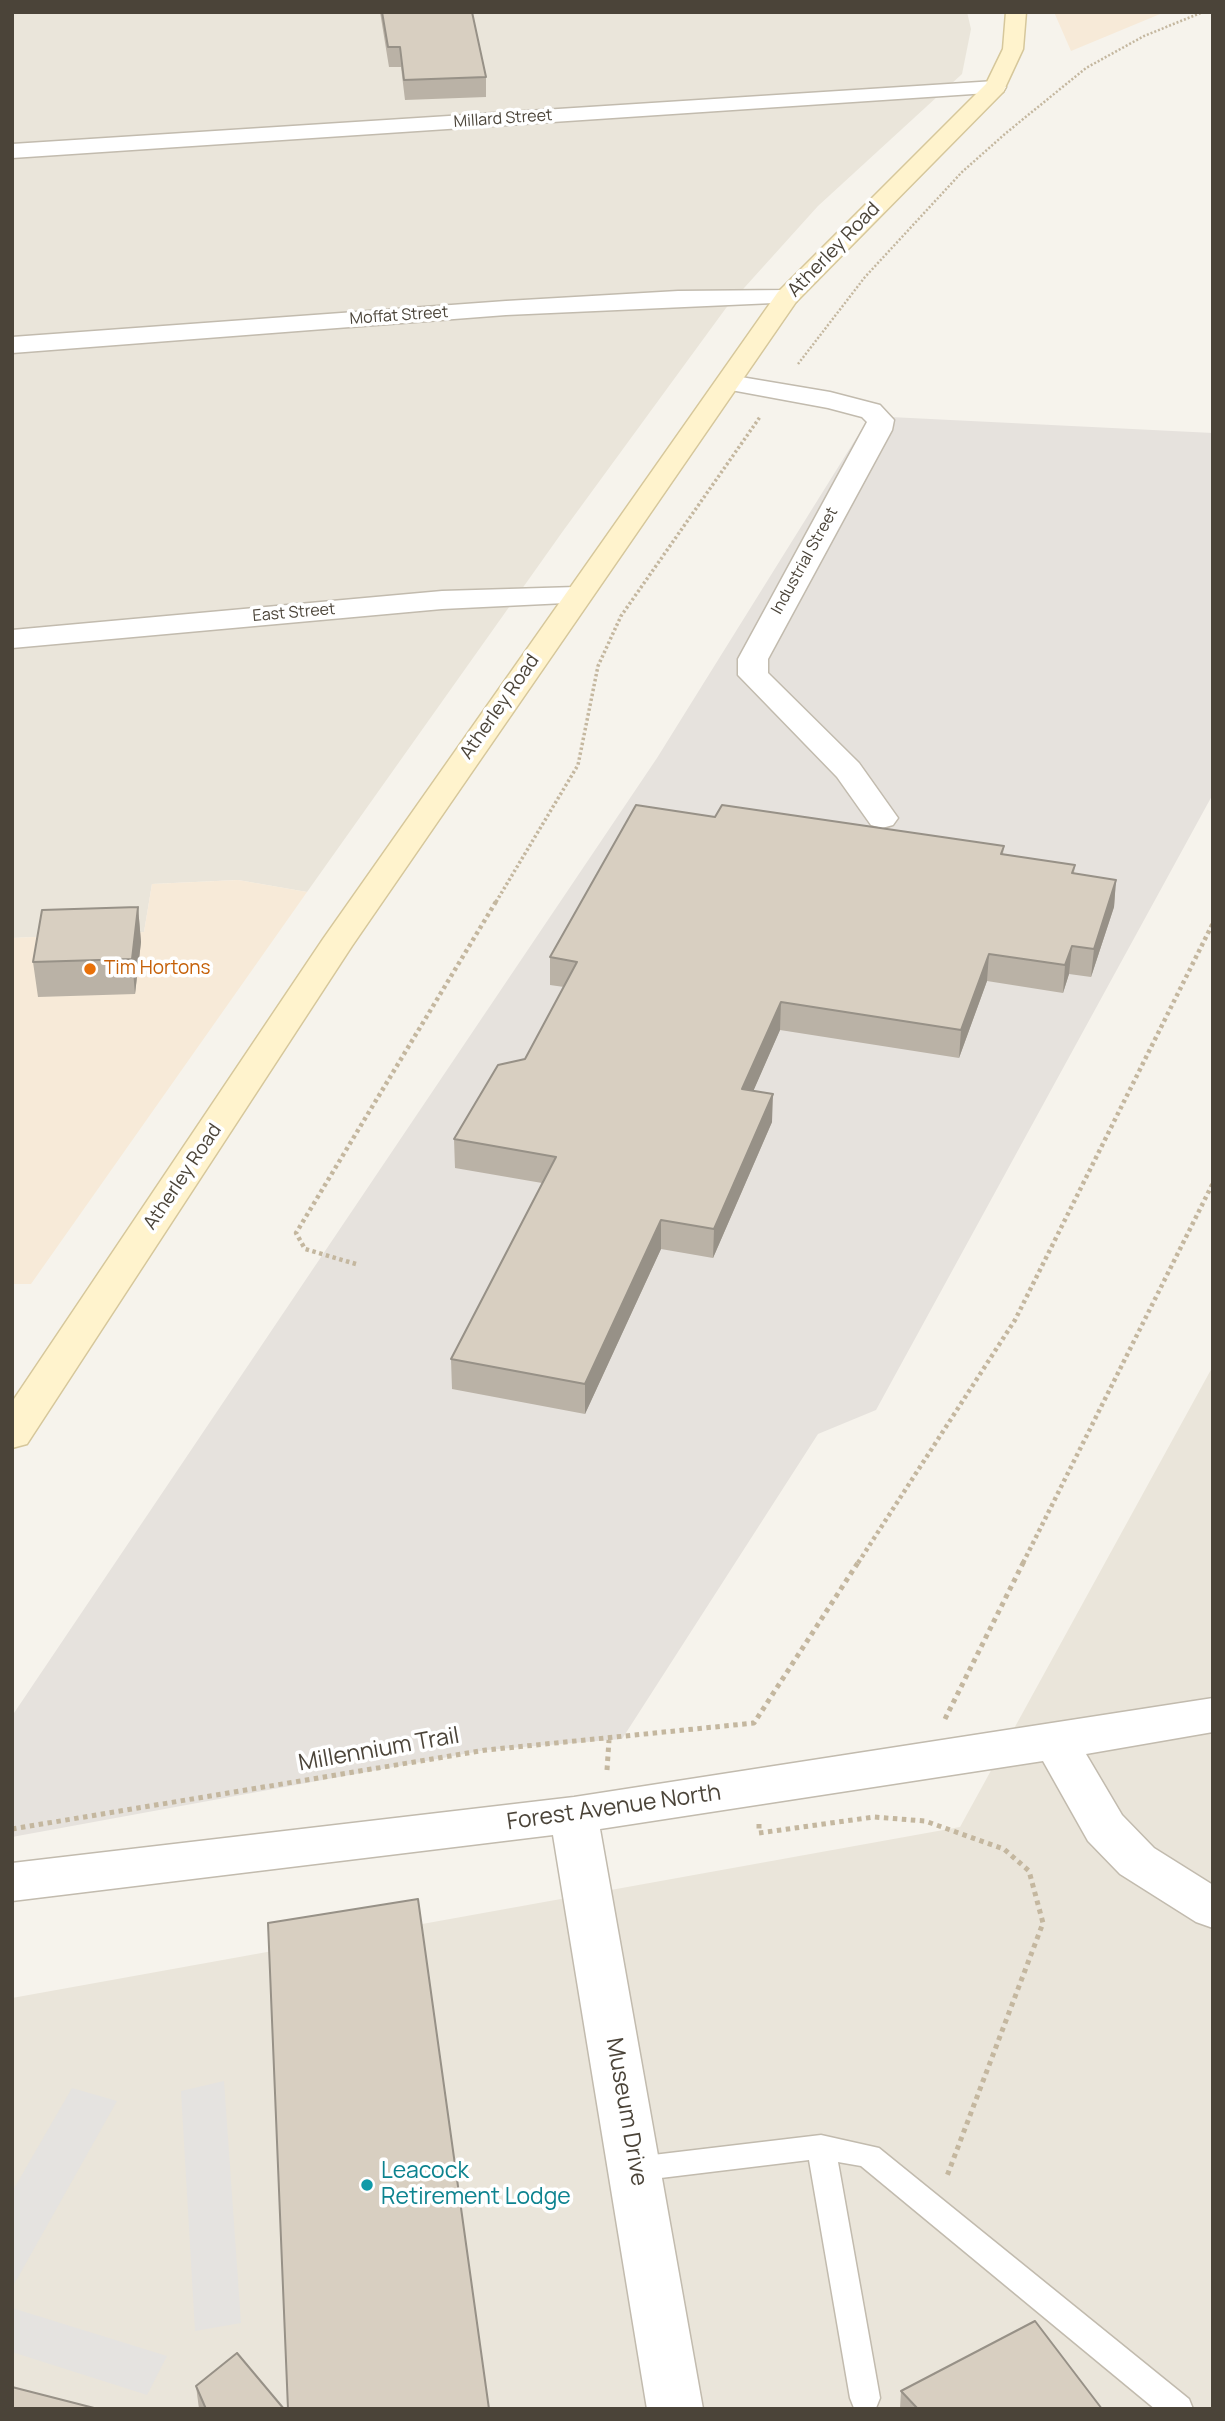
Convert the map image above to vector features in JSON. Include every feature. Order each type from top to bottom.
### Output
[{"type":"main road","name":"Atherley Road","points":[[12,1434],[335,946],[576,596],[729,383],[787,297],[995,87],[1013,49],[1016,12]]},
{"type":"street","name":"Millard Street","points":[[12,151],[995,87]]},
{"type":"street","name":"Moffat Street","points":[[12,345],[519,307],[678,298],[787,297]]},
{"type":"street","name":"Industrial Street","points":[[729,383],[778,390],[871,411],[881,421],[758,646],[753,675],[848,770],[882,818]]},
{"type":"street","name":"East Street","points":[[12,639],[442,600],[576,596]]},
{"type":"street","name":"Forest Avenue North","points":[[12,1882],[574,1815],[1056,1742],[1213,1715]]},
{"type":"street","points":[[1056,1742],[1105,1828],[1137,1861],[1213,1909]]},
{"type":"street","name":"Museum Drive","points":[[574,1815],[675,2409]]},
{"type":"lane","points":[[821,2147],[865,2398]]},
{"type":"lane","points":[[636,2169],[821,2147],[869,2157],[933,2212],[1178,2409]]},
{"type":"path","points":[[356,1264],[305,1249],[296,1233],[578,765],[598,666],[621,616],[778,390],[865,277],[962,172],[1086,68],[1144,36],[1203,12]]},
{"type":"path","name":"Millennium Trail","points":[[12,1829],[486,1750],[754,1723],[1015,1320],[1213,923]]},
{"type":"path","points":[[924,1760],[1213,1183]]},
{"type":"path","points":[[758,1787],[759,1833],[874,1817],[925,1821],[1004,1849],[1029,1871],[1043,1923],[933,2212]]},
{"type":"shaded area","points":[[12,12],[967,12],[971,29],[962,74],[818,206],[726,308],[563,531],[307,892],[238,880],[152,884],[144,932],[12,938]]},
{"type":"shaded area","points":[[1054,12],[1165,12],[1071,51]]},
{"type":"shaded area","points":[[870,416],[1213,433],[1213,794],[876,1410],[818,1434],[622,1739],[486,1750],[12,1837],[12,1716],[657,758]]},
{"type":"shaded area","points":[[238,880],[307,892],[31,1284],[12,1284],[12,938],[144,932],[152,884]]},
{"type":"shaded area","points":[[1213,1366],[1213,2409],[12,2409],[12,1998],[960,1827]]},
{"type":"shaded area","points":[[224,2081],[241,2323],[195,2331],[181,2091]]},
{"type":"shaded area","points":[[72,2088],[117,2101],[12,2288],[12,2192]]},
{"type":"shaded area","points":[[12,2308],[167,2356],[147,2395],[12,2352]]},
{"type":"building","points":[[382,12],[472,12],[486,77],[404,80],[400,47],[388,47]]},
{"type":"building","points":[[636,805],[715,817],[722,805],[1004,846],[1001,854],[1075,865],[1072,873],[1116,880],[1094,949],[1072,946],[1065,965],[989,954],[961,1030],[781,1002],[742,1089],[773,1094],[714,1229],[661,1220],[585,1384],[451,1359],[556,1157],[454,1139],[498,1065],[525,1059],[577,962],[550,957]]},
{"type":"building","points":[[138,907],[132,959],[33,962],[42,910]]},
{"type":"building","name":"Leacock Retirement Lodge","points":[[418,1899],[489,2409],[288,2409],[268,1923]]},
{"type":"building","points":[[1035,2321],[1102,2409],[918,2409],[901,2391]]},
{"type":"building","points":[[237,2353],[284,2409],[206,2409],[196,2386]]},
{"type":"building","points":[[12,2387],[98,2409],[12,2409]]},
{"type":"place","name":"Tim Hortons","points":[[90,969]]},
{"type":"place","name":"Leacock Retirement Lodge","points":[[367,2185]]}]
